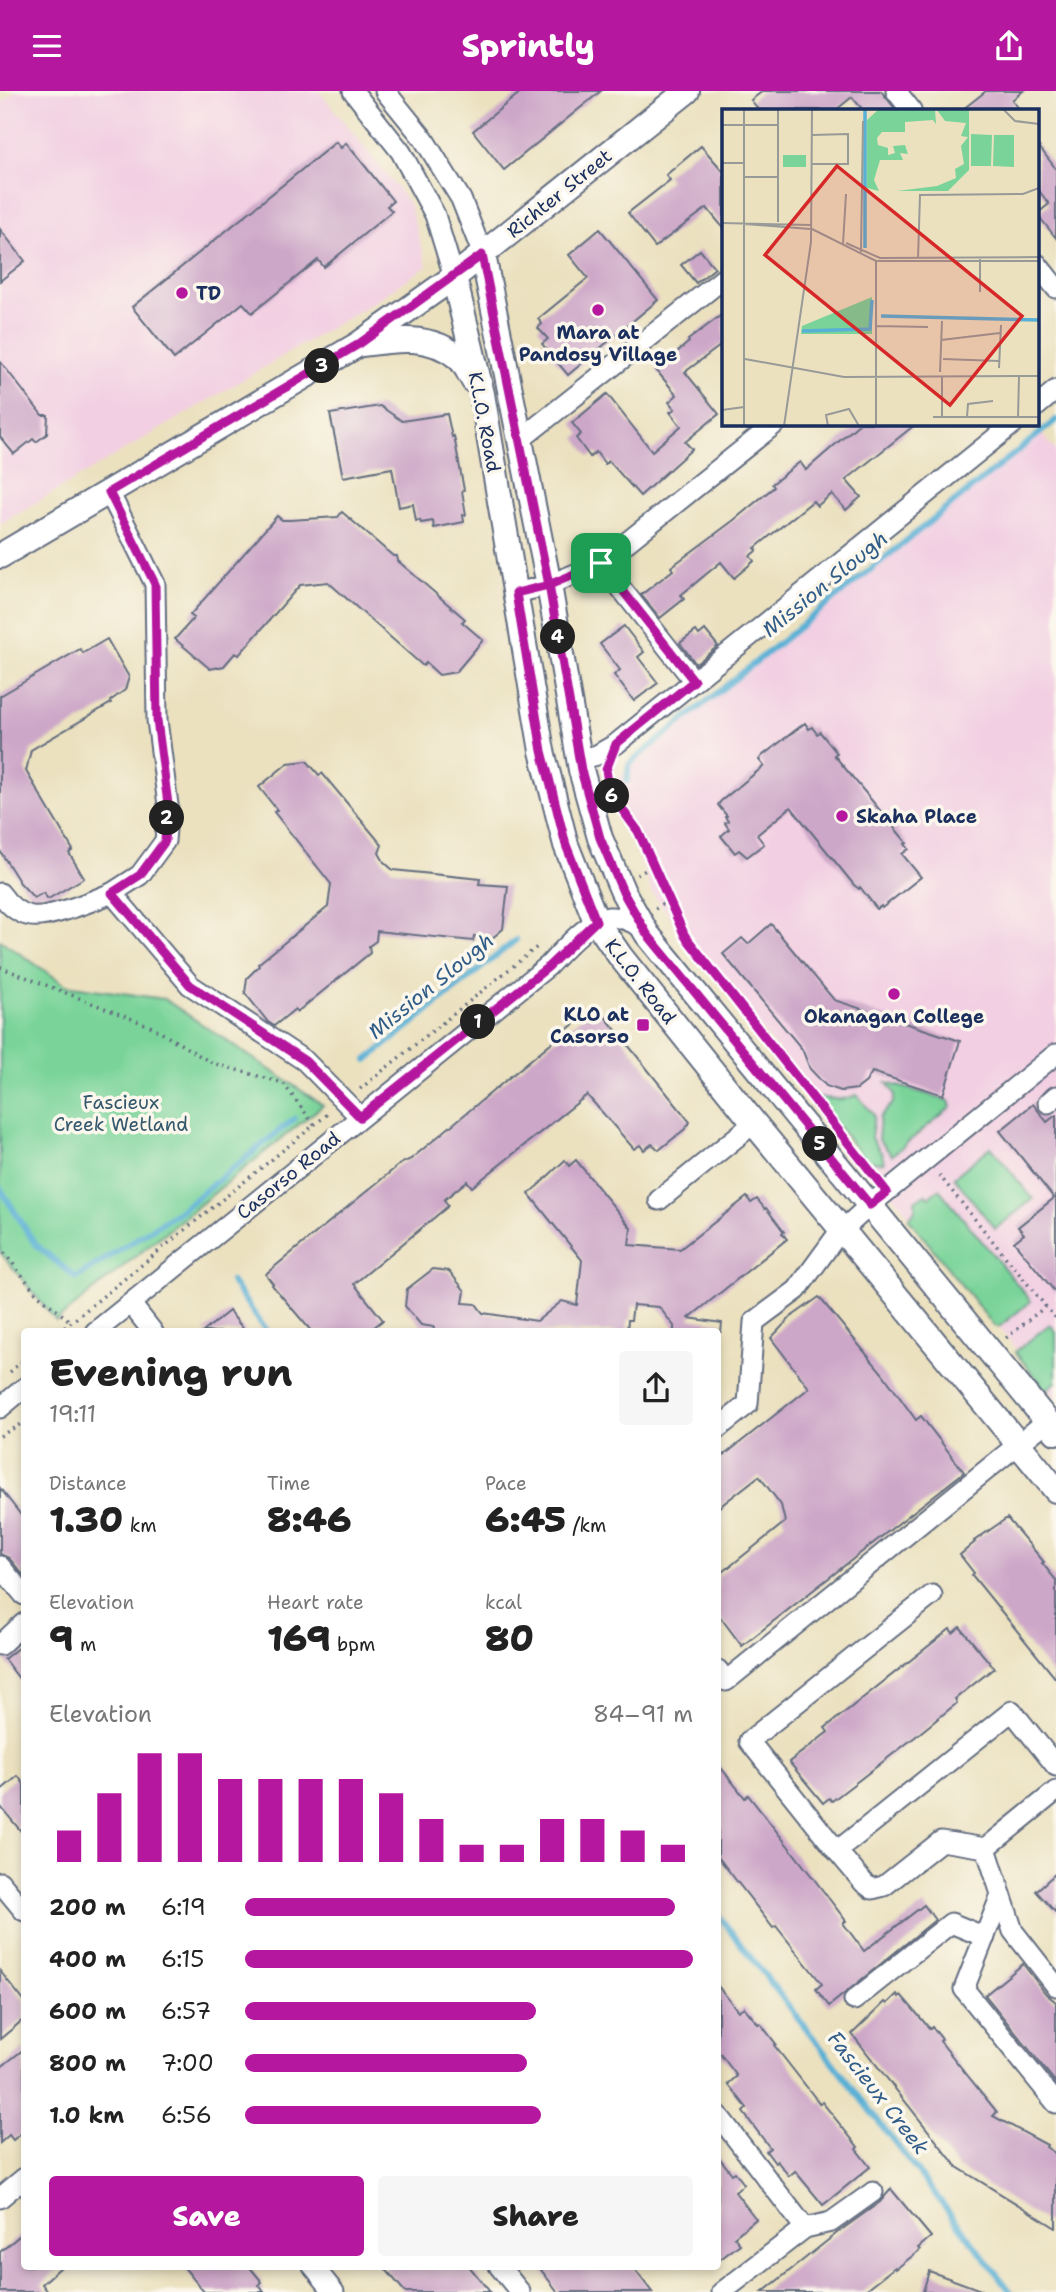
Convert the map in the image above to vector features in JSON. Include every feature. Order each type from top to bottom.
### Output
[{"type":"main road","name":"Richter Street","points":[[0,556],[359,344],[454,277],[687,91]]},
{"type":"main road","name":"K.L.O. Road","points":[[482,255],[521,439],[579,760],[600,838],[623,892],[642,927],[1051,1427]]},
{"type":"main road","name":"K.L.O. Road","points":[[454,277],[482,394],[542,751],[566,845],[603,931],[754,1123],[1056,1490]]},
{"type":"main road","points":[[359,344],[403,338],[431,342],[460,359],[482,394]]},
{"type":"street","name":"K.L.O. Road","points":[[353,91],[401,152],[435,215],[454,277]]},
{"type":"street","name":"K.L.O. Road","points":[[386,91],[423,138],[461,199],[482,255]]},
{"type":"street","points":[[896,91],[910,109]]},
{"type":"street","points":[[1038,265],[1056,288]]},
{"type":"street","points":[[521,439],[722,279]]},
{"type":"street","points":[[1038,404],[1056,390]]},
{"type":"street","points":[[516,593],[549,585],[601,563],[774,425]]},
{"type":"street","points":[[579,760],[597,755],[616,744],[1012,425]]},
{"type":"street","points":[[0,893],[13,907],[32,916],[79,907],[112,893],[140,875],[165,841],[168,804],[157,720],[155,584],[109,492]]},
{"type":"street","points":[[601,563],[694,681]]},
{"type":"street","points":[[112,893],[190,985],[305,1061],[360,1117]]},
{"type":"street","points":[[603,931],[609,917],[626,919],[642,927]]},
{"type":"street","name":"Casorso Road","points":[[99,1328],[548,967],[603,931]]},
{"type":"street","points":[[721,1426],[748,1405],[754,1322],[797,1290],[843,1229],[870,1205],[1056,1054]]},
{"type":"street","points":[[659,1200],[754,1123]]},
{"type":"street","points":[[131,1304],[150,1328]]},
{"type":"street","points":[[0,1408],[21,1390]]},
{"type":"street","points":[[721,1674],[726,1681],[1019,1444],[1051,1427]]},
{"type":"street","points":[[0,1566],[21,1591]]},
{"type":"street","points":[[932,1595],[749,1741],[837,1851],[872,1889],[884,1886],[941,1841],[985,1848],[1056,1791]]},
{"type":"street","points":[[0,1645],[21,1626]]},
{"type":"street","points":[[837,1851],[1012,1711],[1056,1766]]},
{"type":"street","points":[[985,1848],[1013,1931],[1056,1986]]},
{"type":"street","points":[[0,1882],[21,1901]]},
{"type":"street","points":[[1001,1895],[964,1989],[1056,2103]]},
{"type":"street","points":[[853,2000],[951,1923],[985,1937]]},
{"type":"street","points":[[721,2119],[805,2228]]},
{"type":"street","points":[[0,2198],[21,2180]]},
{"type":"street","points":[[722,2292],[805,2228],[831,2221],[873,2192]]},
{"type":"street","points":[[316,2270],[334,2292]]},
{"type":"street","points":[[502,2270],[520,2292]]},
{"type":"path","points":[[610,793],[638,831],[685,936],[811,1096]]},
{"type":"path","points":[[0,967],[150,1026],[212,1063],[283,1083],[328,1142]]},
{"type":"path","points":[[939,1175],[1056,1319]]},
{"type":"path","points":[[0,1247],[36,1293],[71,1322]]},
{"type":"path","points":[[1002,1342],[1046,1307]]},
{"type":"path","points":[[8,1374],[21,1363]]},
{"type":"path","points":[[0,1436],[21,1424]]},
{"type":"shaded area","points":[[16,91],[319,91],[409,203],[427,266],[369,305],[0,524],[0,104]]},
{"type":"shaded area","name":"Okanagan College","points":[[1041,433],[1056,451],[1056,1399],[651,892],[615,780]]},
{"type":"green space","name":"Fascieux Creek Wetland","points":[[0,940],[66,985],[164,999],[323,1105],[56,1321],[0,1252]]},
{"type":"green space","points":[[887,1083],[949,1101],[951,1107],[892,1155],[878,1139],[880,1117],[893,1103],[895,1094]]},
{"type":"green space","points":[[857,1095],[874,1115],[871,1138],[882,1154],[884,1163],[866,1161],[814,1097],[841,1099]]},
{"type":"green space","points":[[991,1147],[1033,1199],[995,1229],[954,1177]]},
{"type":"green space","points":[[939,1189],[1031,1301],[999,1327],[994,1326],[909,1219],[915,1210],[915,1201],[925,1194],[929,1197]]},
{"type":"green space","points":[[1050,1324],[1056,1332],[1056,1382],[1046,1390],[1015,1352]]},
{"type":"building","points":[[522,91],[601,91],[504,170],[473,131]]},
{"type":"building","points":[[763,91],[881,91],[895,109],[862,109],[852,97],[837,109],[758,109],[751,100]]},
{"type":"building","points":[[986,91],[1023,91],[1012,100],[1019,109],[963,109]]},
{"type":"building","points":[[336,142],[341,148],[346,143],[361,161],[393,201],[387,206],[392,211],[324,267],[318,260],[252,313],[243,303],[174,359],[132,307]]},
{"type":"building","points":[[1038,145],[1056,169],[1056,238],[1038,215],[1049,204],[1038,189]]},
{"type":"building","points":[[701,146],[722,170],[722,227],[707,208],[655,247],[628,213],[670,180],[666,175]]},
{"type":"building","points":[[0,229],[25,261],[0,281]]},
{"type":"building","name":"Mara at Pandosy Village","points":[[600,229],[658,300],[568,375],[542,344],[548,339],[538,328],[542,324],[538,319],[588,278],[569,255]]},
{"type":"building","points":[[700,250],[715,268],[696,283],[681,265]]},
{"type":"building","points":[[722,314],[722,344],[685,372],[719,414],[685,442],[692,449],[640,496],[609,461],[605,464],[596,452],[590,457],[576,438],[581,434],[572,423],[607,394],[652,451],[681,426],[670,412],[675,409],[669,402],[677,395],[656,370],[689,342],[688,340]]},
{"type":"building","points":[[0,361],[42,415],[48,415],[47,434],[36,442],[33,439],[14,454],[0,437]]},
{"type":"building","points":[[380,406],[402,421],[447,414],[464,490],[464,522],[434,528],[433,521],[416,521],[413,504],[399,507],[392,468],[343,477],[330,414]]},
{"type":"building","points":[[858,425],[915,425],[846,480],[861,497],[846,510],[832,494],[817,506],[813,501],[755,548],[757,550],[750,556],[754,561],[734,578],[721,562],[681,595],[684,599],[660,618],[641,595],[673,570],[671,567],[774,487],[772,484],[800,462],[806,470]]},
{"type":"building","points":[[342,512],[393,556],[397,556],[398,561],[465,619],[462,622],[483,640],[456,672],[439,675],[426,663],[423,666],[328,582],[300,585],[239,655],[235,653],[224,666],[210,669],[175,639],[194,618],[190,615],[277,516],[282,520],[290,520],[338,517]]},
{"type":"building","points":[[624,626],[644,652],[638,657],[658,683],[634,701],[614,675],[620,670],[600,644]]},
{"type":"building","points":[[705,630],[718,646],[696,664],[680,643],[696,631],[699,635]]},
{"type":"building","points":[[107,639],[129,677],[125,690],[110,701],[111,703],[31,750],[26,771],[73,850],[69,853],[84,878],[48,899],[43,893],[34,898],[20,883],[0,851],[0,696],[80,649],[83,653]]},
{"type":"building","name":"Skaha Place","points":[[805,723],[817,734],[820,732],[837,753],[834,755],[907,843],[905,844],[909,849],[902,854],[921,877],[882,908],[881,906],[877,909],[860,887],[859,889],[854,885],[791,807],[757,835],[764,844],[747,857],[739,850],[735,853],[721,836],[729,829],[725,823],[728,821],[725,817],[727,816],[718,805],[764,766],[759,760],[762,756]]},
{"type":"building","points":[[307,761],[319,775],[322,773],[382,845],[379,853],[393,870],[480,879],[479,884],[508,886],[503,929],[491,939],[474,936],[473,941],[377,931],[376,941],[369,946],[370,953],[297,1012],[295,1009],[274,1026],[245,993],[247,978],[258,964],[328,907],[331,884],[274,812],[277,810],[259,787],[288,763]]},
{"type":"building","points":[[771,924],[834,1000],[960,1041],[943,1095],[872,1072],[866,1082],[857,1089],[841,1091],[826,1086],[810,1069],[802,1049],[723,954],[742,938],[748,944]]},
{"type":"building","points":[[587,1013],[591,1013],[595,1018],[603,1014],[690,1122],[659,1150],[652,1144],[644,1150],[640,1145],[634,1149],[587,1095],[472,1187],[467,1181],[444,1200],[447,1207],[354,1284],[383,1320],[373,1328],[309,1328],[272,1285],[267,1273],[400,1164],[411,1159]]},
{"type":"building","points":[[1033,1104],[1047,1122],[1056,1115],[1056,1293],[1014,1242],[1024,1234],[1018,1227],[1054,1198],[1000,1131]]},
{"type":"building","points":[[565,1160],[569,1166],[576,1160],[631,1228],[629,1245],[680,1249],[747,1197],[751,1203],[757,1199],[766,1208],[787,1239],[689,1318],[722,1323],[721,1332],[721,1328],[674,1328],[659,1307],[633,1305],[627,1328],[434,1328],[421,1325],[405,1306],[407,1289],[433,1269],[449,1271],[465,1291],[463,1303],[476,1304],[483,1313],[537,1321],[562,1301],[577,1305],[582,1260],[529,1194]]},
{"type":"building","points":[[819,1297],[883,1374],[916,1420],[921,1416],[964,1472],[742,1646],[721,1618],[721,1574],[785,1522],[781,1505],[759,1476],[721,1506],[721,1458],[809,1388],[771,1338],[791,1317]]},
{"type":"building","points":[[229,1311],[243,1328],[208,1328]]},
{"type":"building","points":[[0,1488],[21,1515],[21,1572],[9,1558],[0,1554]]},
{"type":"building","points":[[1007,1518],[1056,1580],[1056,1679],[972,1575],[974,1573],[960,1555],[974,1541]]},
{"type":"building","points":[[960,1627],[994,1668],[955,1699],[957,1703],[915,1737],[832,1801],[829,1798],[823,1803],[789,1762],[828,1732],[825,1728],[950,1629],[953,1633]]},
{"type":"building","points":[[21,1645],[21,1681],[4,1659]]},
{"type":"building","points":[[721,1768],[745,1798],[748,1795],[814,1879],[846,1921],[843,1923],[864,1951],[924,1905],[935,1920],[829,2006],[816,1989],[822,1984],[776,1926],[773,1928],[721,1861]]},
{"type":"building","points":[[18,1776],[21,1780],[21,1831],[0,1806],[0,1791]]},
{"type":"building","points":[[1056,1873],[1056,1913],[1036,1891]]},
{"type":"building","points":[[1023,1964],[1046,1994],[1056,2002],[1056,2083],[985,1995]]},
{"type":"building","points":[[0,1971],[21,1997],[21,2022],[0,2039]]},
{"type":"building","points":[[721,1990],[738,2011],[744,2007],[758,2024],[760,2023],[820,2104],[822,2102],[858,2147],[856,2149],[870,2167],[823,2205],[795,2171],[789,2176],[766,2151],[770,2148],[743,2112],[747,2108],[728,2084],[737,2076],[721,2055]]},
{"type":"building","points":[[897,1994],[899,1997],[901,1995],[942,2039],[940,2041],[997,2112],[993,2116],[1047,2145],[1046,2147],[1056,2154],[1056,2228],[957,2167],[852,2034]]},
{"type":"building","points":[[21,2051],[21,2133],[13,2140],[9,2135],[0,2143],[0,2068]]},
{"type":"building","points":[[721,2160],[744,2184],[735,2192],[756,2219],[734,2237],[740,2244],[721,2259]]},
{"type":"building","points":[[891,2189],[931,2237],[918,2248],[920,2250],[863,2292],[763,2292],[880,2202]]},
{"type":"building","points":[[21,2234],[21,2270],[58,2270],[42,2284],[48,2292],[0,2292],[0,2252]]},
{"type":"building","points":[[186,2270],[252,2270],[262,2282],[259,2285],[264,2292],[204,2292]]},
{"type":"building","points":[[386,2270],[472,2270],[490,2292],[405,2292]]},
{"type":"building","points":[[541,2270],[635,2270],[652,2292],[558,2292]]},
{"type":"building","points":[[929,2271],[981,2290],[923,2292]]},
{"type":"waterway","name":"Mission Slough","points":[[627,781],[629,764],[1056,420]]},
{"type":"waterway","name":"Mission Slough","points":[[367,1060],[516,940]]},
{"type":"waterway","name":"Fascieux Creek","points":[[0,1188],[35,1244],[76,1278],[181,1210],[294,1119]]},
{"type":"waterway","name":"Fascieux Creek","points":[[231,1281],[264,1328]]},
{"type":"waterway","name":"Fascieux Creek","points":[[721,1919],[1011,2292]]},
{"type":"place","name":"TD","points":[[182,293]]},
{"type":"place","name":"Mara at Pandosy Village","points":[[598,310]]},
{"type":"place","name":"Skaha Place","points":[[842,816]]},
{"type":"place","name":"Okanagan College","points":[[894,994]]},
{"type":"place","name":"KLO at Casorso","points":[[643,1025]]},
{"type":"route","points":[[601,563],[549,585],[516,593],[542,751],[566,845],[596,921],[548,967],[360,1117],[305,1061],[190,985],[112,893],[140,875],[165,841],[168,804],[157,720],[155,584],[109,492],[359,344],[482,255],[521,439],[549,585],[581,770],[600,838],[623,892],[647,934],[870,1205],[887,1192],[685,936],[638,831],[610,793],[606,770],[616,744],[694,681],[601,563]]}]
